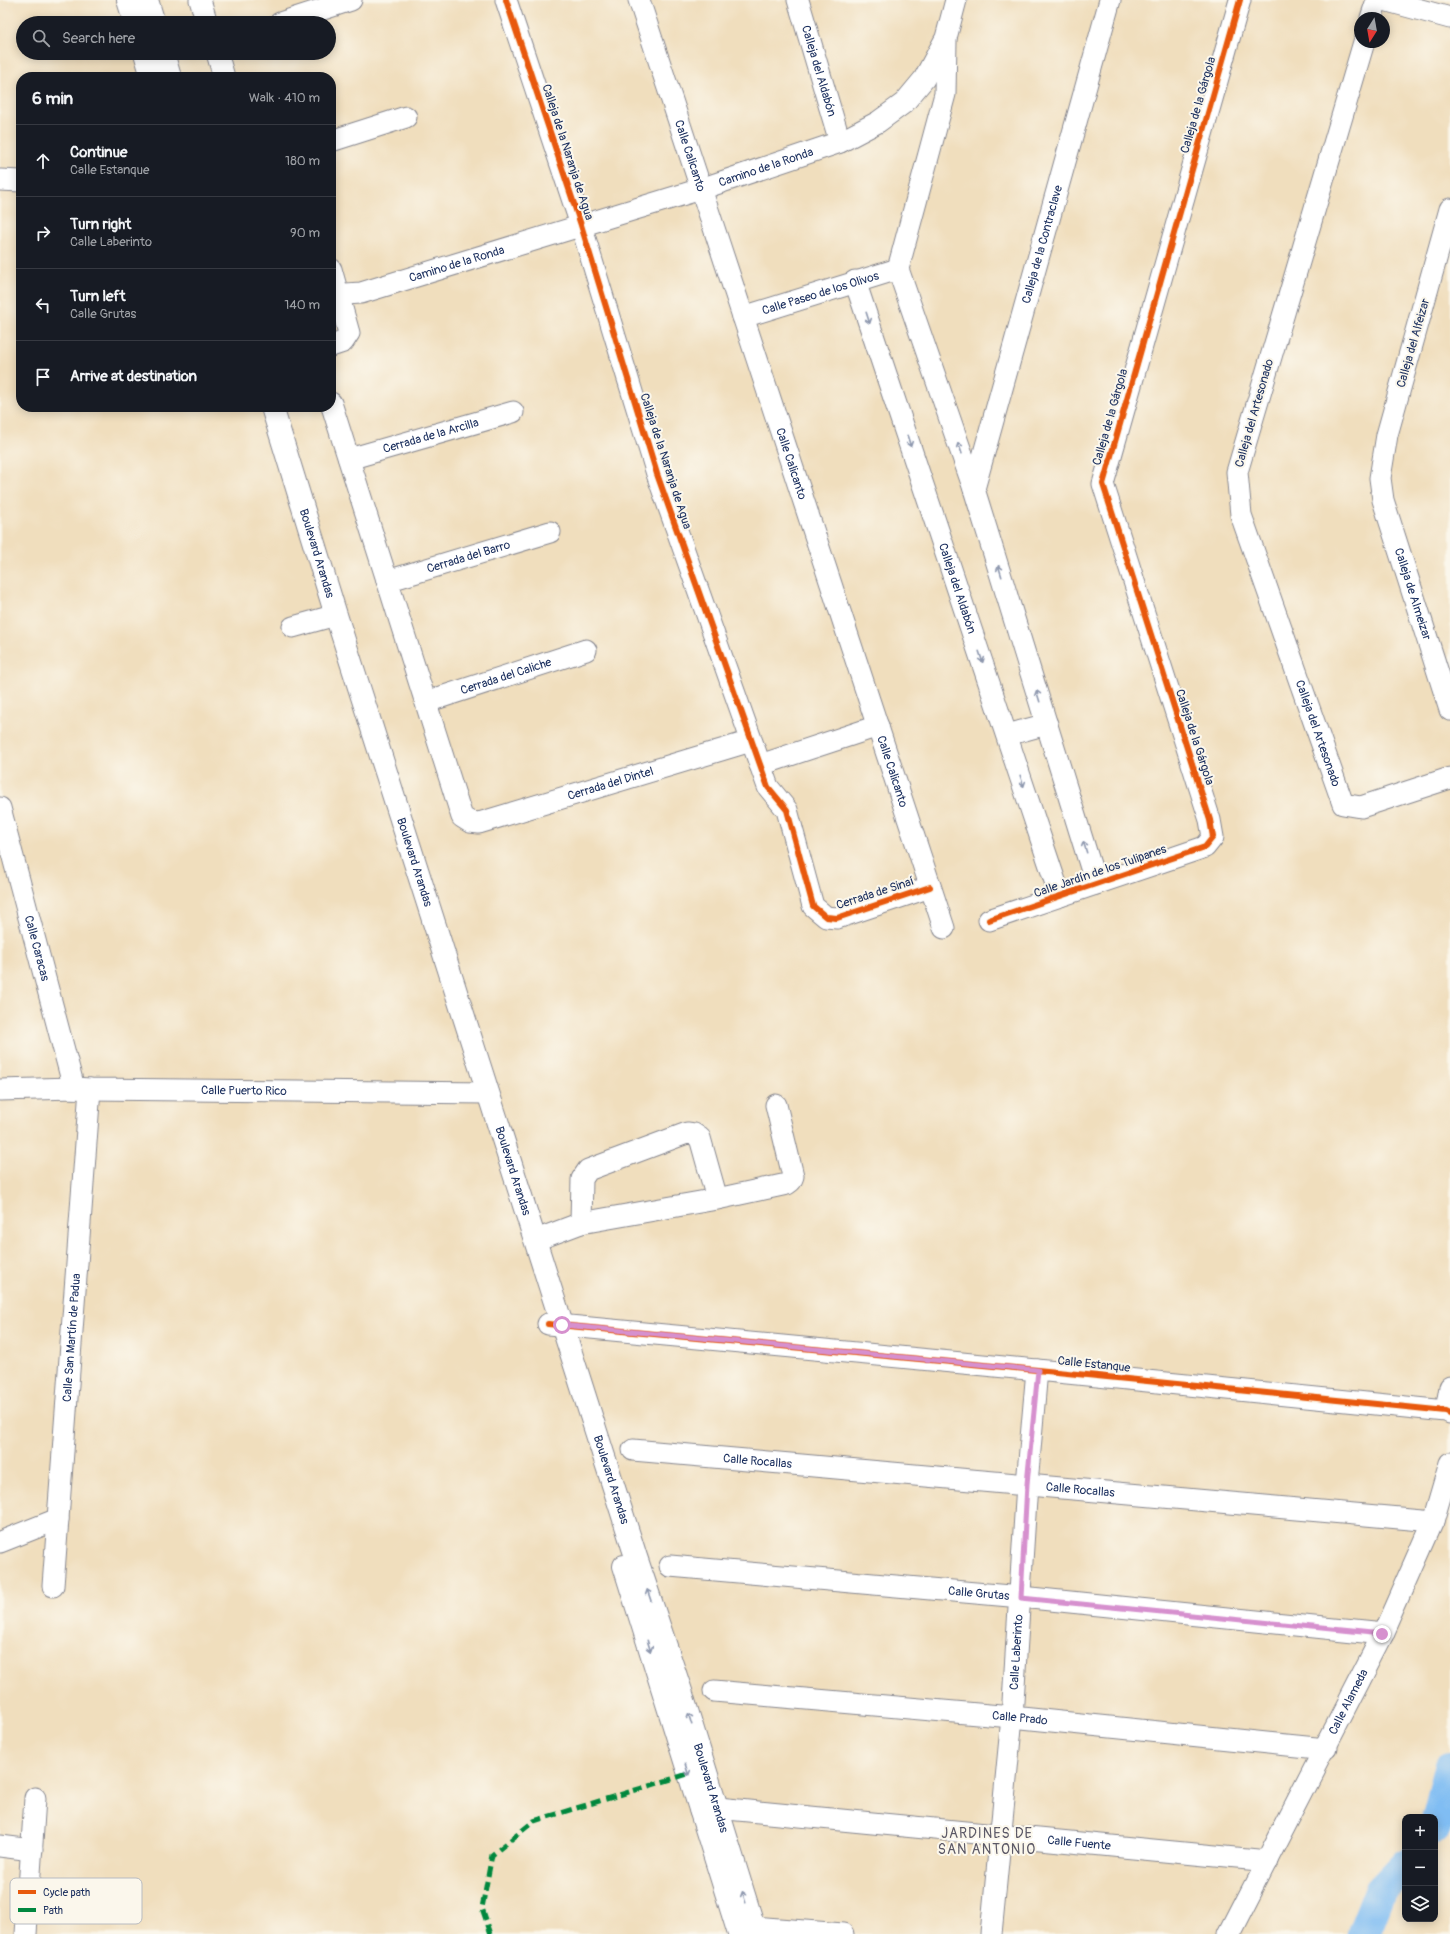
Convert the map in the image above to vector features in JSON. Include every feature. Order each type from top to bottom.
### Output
[{"type":"main road","points":[[128,0],[133,16]]},
{"type":"main road","points":[[146,0],[152,16]]},
{"type":"main road","points":[[147,60],[151,72]]},
{"type":"main road","points":[[165,60],[169,72]]},
{"type":"main road","name":"Boulevard Arandas","points":[[260,412],[331,617],[556,1325],[682,1691],[709,1810],[749,1932]]},
{"type":"main road","name":"Boulevard Arandas","points":[[273,412],[331,617]]},
{"type":"main road","name":"Boulevard Arandas","points":[[482,1093],[536,1240],[556,1325]]},
{"type":"street","points":[[200,0],[205,16]]},
{"type":"street","points":[[302,16],[351,0]]},
{"type":"street","name":"Calleja de la Naranja de Agua","points":[[506,0],[581,225],[657,474],[768,787],[787,810],[813,906],[826,917]]},
{"type":"street","name":"Calle Calicanto","points":[[639,0],[944,928]]},
{"type":"street","name":"Calleja del Aldabón","points":[[798,0],[840,142]]},
{"type":"street","name":"Camino de la Ronda","points":[[336,303],[361,293],[701,189],[840,142],[878,122],[904,103],[924,79],[946,38],[956,0]]},
{"type":"street","name":"Calleja de la Contraclave","points":[[974,489],[1110,0]]},
{"type":"street","name":"Calleja de la Gárgola","points":[[1213,836],[1210,820],[1103,484],[1240,0]]},
{"type":"street","points":[[1373,12],[1377,0]]},
{"type":"street","points":[[1384,0],[1450,18]]},
{"type":"street","name":"Camino de la Ronda","points":[[898,269],[945,94],[946,38]]},
{"type":"street","name":"Calleja del Artesonado","points":[[1362,48],[1237,472],[1241,515],[1343,804],[1361,807],[1450,778]]},
{"type":"street","points":[[219,60],[223,72]]},
{"type":"street","points":[[336,139],[406,117]]},
{"type":"street","points":[[0,180],[16,181]]},
{"type":"street","name":"Calleja del Alfeizar","points":[[1380,478],[1387,435],[1450,209]]},
{"type":"street","points":[[898,269],[974,489],[1096,884]]},
{"type":"street","name":"Calle Paseo de los Olivos","points":[[743,316],[898,269]]},
{"type":"street","name":"Calleja del Aldabón","points":[[855,281],[1060,896]]},
{"type":"street","points":[[336,303],[349,333],[343,342],[336,344]]},
{"type":"street","points":[[334,412],[426,702]]},
{"type":"street","name":"Cerrada de la Arcilla","points":[[349,459],[513,412]]},
{"type":"street","name":"Calleja de Almeizar","points":[[1380,478],[1383,500],[1450,710]]},
{"type":"street","name":"Cerrada del Barro","points":[[388,581],[550,532]]},
{"type":"street","points":[[293,627],[331,617]]},
{"type":"street","name":"Cerrada del Caliche","points":[[426,702],[586,650]]},
{"type":"street","name":"Cerrada del Dintel","points":[[426,702],[462,817],[470,822],[479,823],[751,741]]},
{"type":"street","points":[[1007,736],[1047,724]]},
{"type":"street","points":[[760,765],[878,726]]},
{"type":"street","name":"Calle Caracas","points":[[0,808],[82,1089]]},
{"type":"street","name":"Calle Jardín de los Tulipanes","points":[[989,920],[1205,847],[1213,836]]},
{"type":"street","name":"Cerrada de Sinaí","points":[[826,917],[837,918],[930,887]]},
{"type":"street","name":"Calle Puerto Rico","points":[[0,1090],[82,1089],[482,1093]]},
{"type":"street","name":"Calle San Martín de Padua","points":[[53,1586],[82,1089]]},
{"type":"street","points":[[536,1240],[581,1223],[717,1199],[787,1184],[791,1181],[793,1176],[776,1105]]},
{"type":"street","points":[[581,1223],[582,1179],[588,1170],[687,1133],[694,1134],[700,1138],[717,1199]]},
{"type":"street","name":"Calle Estanque","points":[[556,1325],[1038,1370],[1448,1412]]},
{"type":"street","name":"Calle Laberinto","points":[[991,1934],[1012,1717],[1021,1598],[1027,1484],[1038,1370]]},
{"type":"street","points":[[1448,1412],[1450,1387]]},
{"type":"street","name":"Calle Rocallas","points":[[633,1450],[1432,1521]]},
{"type":"street","name":"Calle Alameda","points":[[1229,1934],[1326,1749],[1382,1634],[1432,1521],[1450,1463]]},
{"type":"street","points":[[0,1542],[58,1519]]},
{"type":"street","name":"Calle Grutas","points":[[670,1566],[1021,1598],[1382,1634]]},
{"type":"street","name":"Calle Prado","points":[[714,1691],[1012,1717],[1326,1749]]},
{"type":"street","points":[[30,1878],[35,1798]]},
{"type":"street","name":"Calle Fuente","points":[[709,1810],[1000,1834],[1267,1861]]},
{"type":"street","points":[[0,1846],[32,1850]]},
{"type":"street","points":[[26,1934],[27,1924]]},
{"type":"street","points":[[749,1932],[843,1934]]},
{"type":"waterway","points":[[1438,1816],[1450,1768]]},
{"type":"waterway","points":[[1363,1934],[1380,1891],[1402,1868]]},
{"type":"marked path","points":[[491,1934],[482,1908],[492,1855],[534,1821],[688,1774]]},
{"type":"cycle path","points":[[506,0],[581,225],[657,474],[768,787],[787,810],[813,906],[826,917],[837,918],[930,887]]},
{"type":"cycle path","points":[[989,920],[1205,847],[1213,837],[1210,820],[1103,484],[1240,0]]},
{"type":"cycle path","points":[[548,1324],[1037,1370],[1446,1411],[1450,1413]]},
{"type":"district","name":"JARDINES DE SAN ANTONIO","points":[[987,1842]]},
{"type":"route","points":[[562,1325],[1038,1370],[1027,1484],[1021,1598],[1382,1634]]}]
